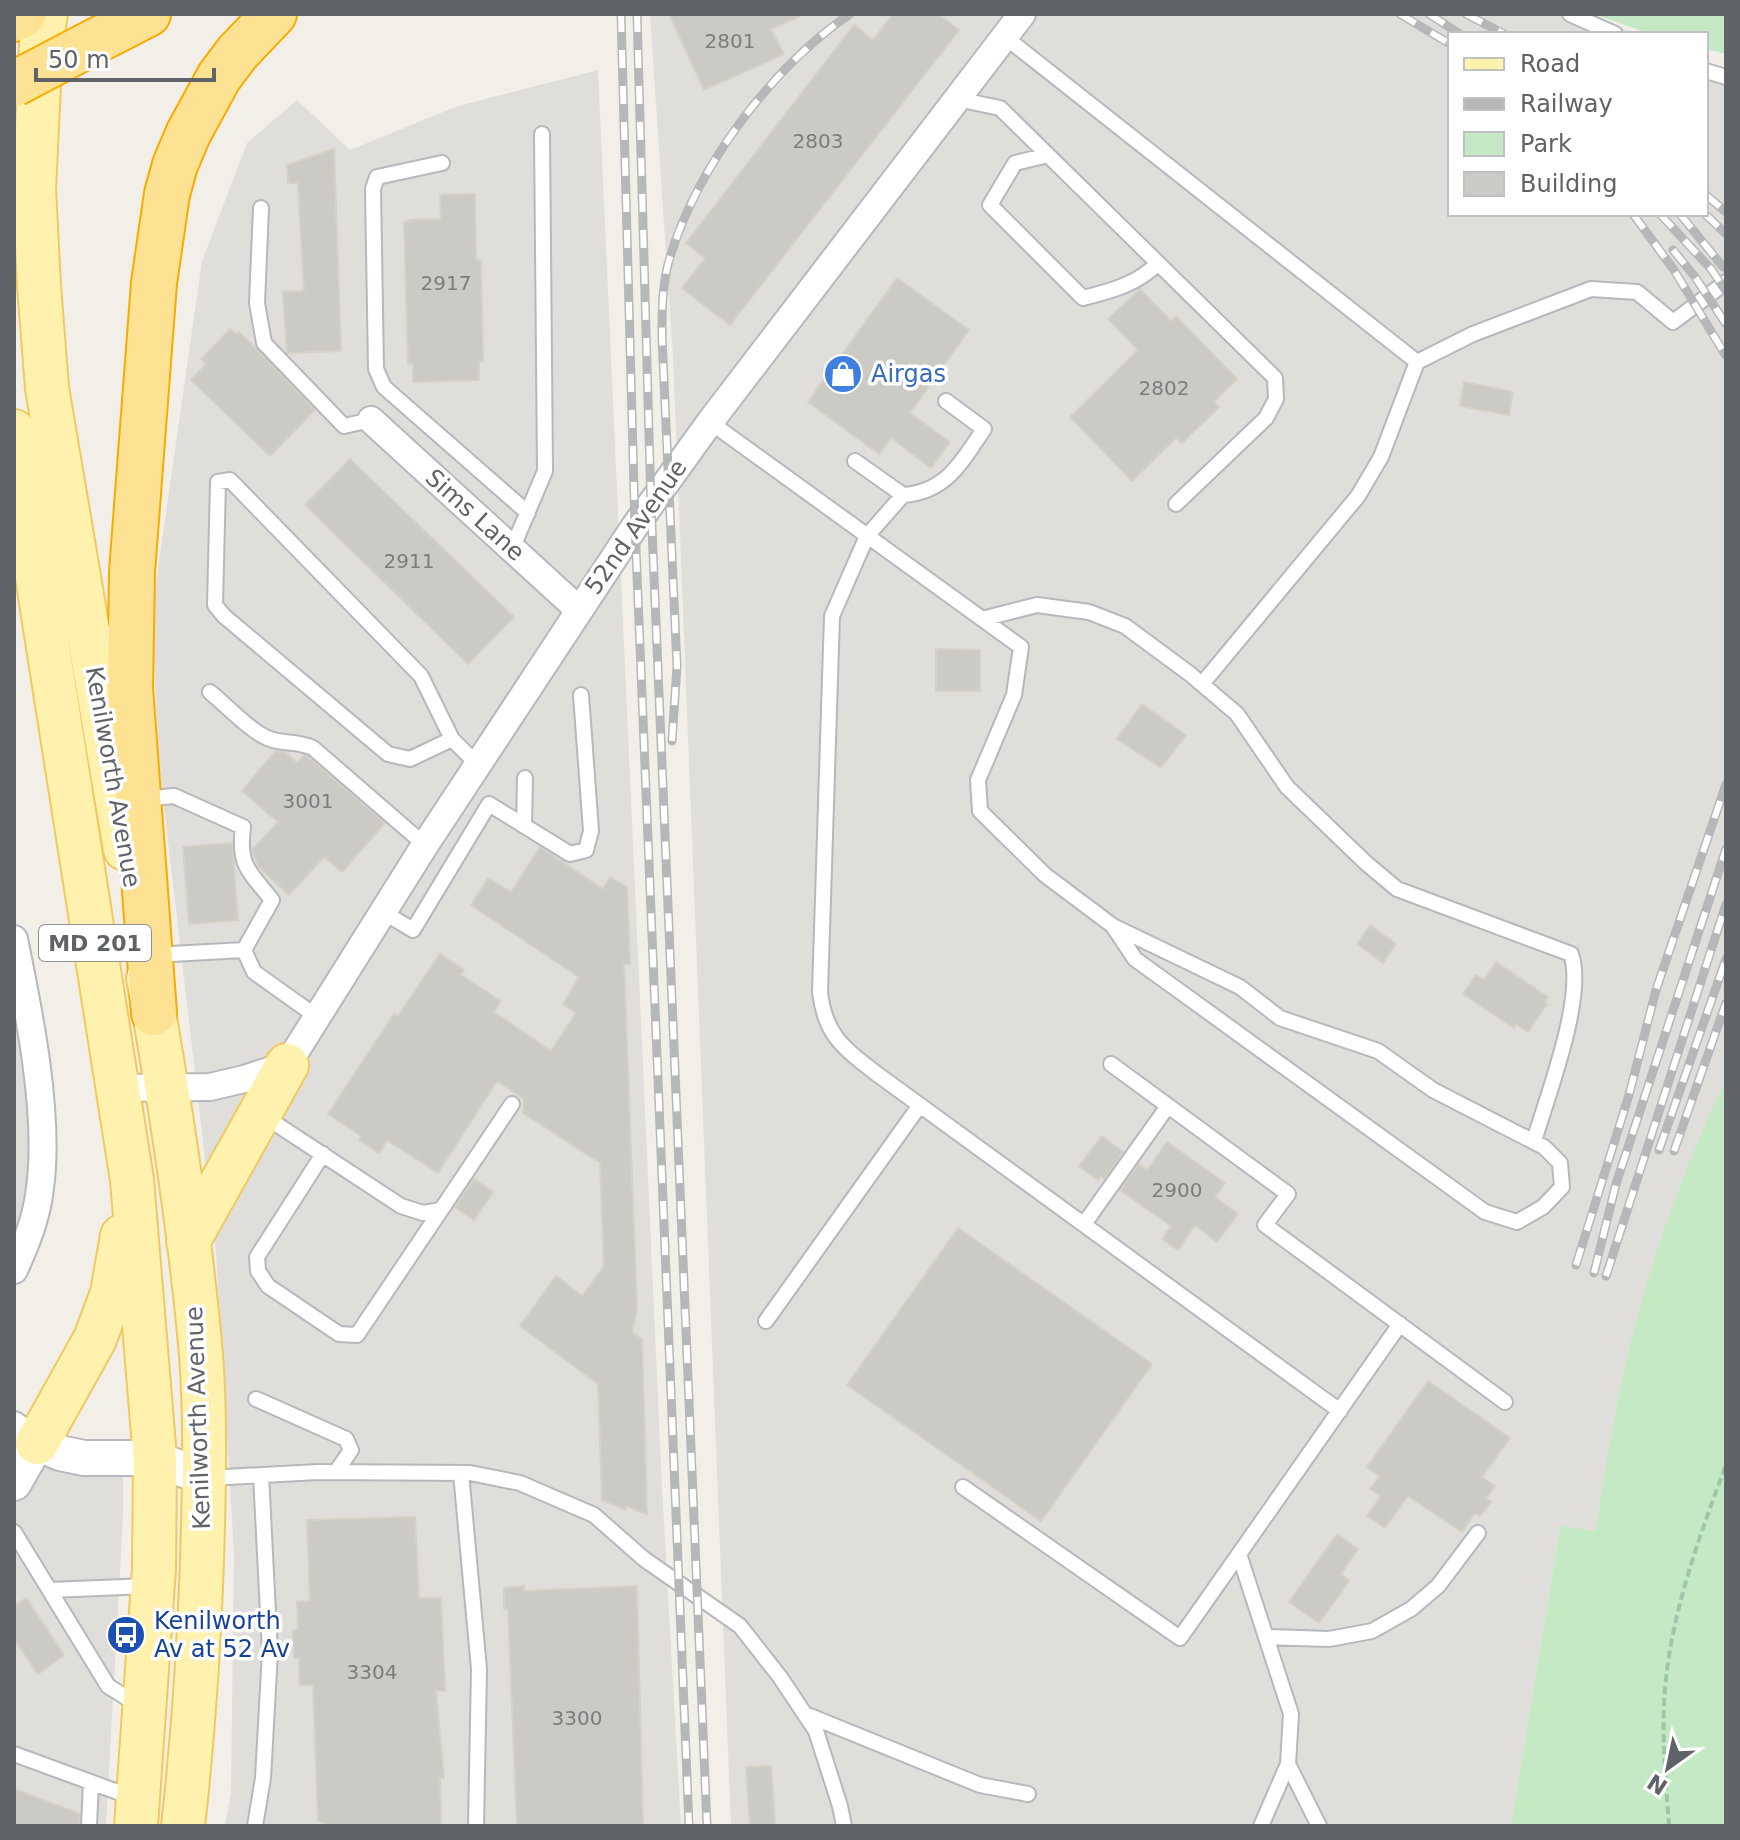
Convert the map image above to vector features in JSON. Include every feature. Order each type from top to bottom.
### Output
[{"type":"highway","points":[[14,19],[24,14]]},
{"type":"highway","points":[[14,84],[148,14]]},
{"type":"highway","points":[[154,1013],[130,688],[132,572],[154,283],[162,223],[175,165],[202,105],[237,53],[274,14]]},
{"type":"main road","name":"Kenilworth Avenue","points":[[46,14],[41,43],[34,189],[47,388],[168,1088],[201,1357],[204,1478],[200,1612],[183,1826]]},
{"type":"main road","name":"Kenilworth Avenue","points":[[14,431],[132,1180],[155,1458],[153,1586],[137,1813]]},
{"type":"main road","points":[[188,1242],[287,1065]]},
{"type":"main road","points":[[25,1434],[95,1339],[112,1293],[132,1180]]},
{"type":"street","name":"52nd Avenue","points":[[287,1065],[425,845],[635,526],[710,422],[1022,14]]},
{"type":"street","name":"Sims Lane","points":[[371,420],[579,610]]},
{"type":"street","points":[[14,939],[21,1020],[38,1080],[43,1138],[40,1189],[30,1232],[14,1270]]},
{"type":"street","points":[[118,1088],[210,1087],[287,1065]]},
{"type":"street","points":[[14,1483],[25,1434],[60,1453],[84,1458],[155,1458],[204,1478]]},
{"type":"lane","points":[[1570,14],[1610,32]]},
{"type":"lane","points":[[1005,37],[1417,362]]},
{"type":"lane","points":[[957,99],[1000,108],[1275,378],[1276,399],[1266,418],[1176,504]]},
{"type":"lane","points":[[512,549],[545,471],[542,134]]},
{"type":"lane","points":[[1048,155],[1015,163],[990,205],[1083,298],[1108,292],[1145,276],[1158,263]]},
{"type":"lane","points":[[442,163],[377,177],[373,189],[376,369],[384,387],[528,513]]},
{"type":"lane","points":[[261,208],[257,303],[264,343],[344,426],[371,420]]},
{"type":"lane","points":[[1202,684],[1358,496],[1381,457],[1417,362],[1473,334],[1591,289],[1637,292],[1673,322],[1726,282]]},
{"type":"lane","points":[[855,461],[903,495],[915,494],[950,477],[984,429],[946,401]]},
{"type":"lane","points":[[710,422],[1021,647],[1014,695],[978,780],[980,811],[1045,875],[1113,926],[1240,987],[1280,1018],[1378,1051],[1433,1090],[1544,1147],[1560,1163],[1562,1187],[1543,1207],[1517,1222],[1485,1212],[1135,959],[1113,926]]},
{"type":"lane","points":[[452,739],[410,759],[388,754],[224,616],[215,605],[218,482],[230,480],[421,676],[452,739],[478,765]]},
{"type":"lane","points":[[903,495],[867,536],[832,616],[820,992],[822,1014],[830,1032],[846,1050],[920,1105],[1340,1411]]},
{"type":"lane","points":[[982,619],[1037,605],[1089,612],[1125,626],[1237,714],[1287,787],[1397,889],[1571,954],[1576,968],[1574,987],[1562,1044],[1534,1141]]},
{"type":"lane","points":[[210,692],[265,738],[299,742],[313,748],[425,845]]},
{"type":"lane","points":[[383,912],[413,930],[489,804],[570,854],[586,850],[591,831],[581,695]]},
{"type":"lane","points":[[524,826],[525,778]]},
{"type":"lane","points":[[139,799],[174,796],[243,827],[240,846],[243,862],[272,900],[244,950]]},
{"type":"lane","points":[[150,955],[244,950]]},
{"type":"lane","points":[[244,950],[254,972],[317,1017]]},
{"type":"lane","points":[[1111,1064],[1288,1194],[1265,1225],[1505,1402]]},
{"type":"lane","points":[[323,1154],[257,1257],[258,1271],[268,1286],[339,1334],[357,1335],[512,1104]]},
{"type":"lane","points":[[766,1321],[920,1105]]},
{"type":"lane","points":[[1084,1224],[1168,1106]]},
{"type":"lane","points":[[260,1113],[401,1206],[423,1213],[441,1210]]},
{"type":"lane","points":[[963,1487],[1180,1638],[1400,1324]]},
{"type":"lane","points":[[256,1399],[346,1439],[351,1450],[336,1472]]},
{"type":"lane","points":[[204,1478],[336,1472],[461,1473],[520,1483],[594,1515],[644,1559],[740,1626],[780,1677],[816,1731],[844,1826]]},
{"type":"lane","points":[[461,1473],[479,1669],[476,1826]]},
{"type":"lane","points":[[255,1826],[263,1778],[270,1652],[261,1475]]},
{"type":"lane","points":[[14,1532],[108,1686],[146,1710]]},
{"type":"lane","points":[[1266,1637],[1329,1639],[1372,1631],[1411,1609],[1438,1586],[1478,1533]]},
{"type":"lane","points":[[1239,1554],[1291,1714],[1288,1764],[1261,1826]]},
{"type":"lane","points":[[50,1590],[153,1586]]},
{"type":"lane","points":[[804,1714],[980,1785],[1028,1794]]},
{"type":"lane","points":[[14,1754],[91,1782],[137,1813]]},
{"type":"lane","points":[[1288,1764],[1319,1826]]},
{"type":"lane","points":[[89,1826],[91,1782]]},
{"type":"path","points":[[1669,1826],[1664,1694],[1668,1663],[1691,1568],[1726,1465]]},
{"type":"shaded area","points":[[650,14],[1593,14],[1631,32],[1448,32],[1448,216],[1708,216],[1708,69],[1726,78],[1726,1080],[1685,1174],[1647,1285],[1618,1399],[1595,1532],[1560,1526],[1511,1826],[731,1826],[673,357]]},
{"type":"shaded area","points":[[598,70],[662,1487],[681,1826],[225,1826],[231,1794],[234,1554],[216,1253],[158,755],[152,611],[202,261],[247,143],[297,100],[350,150],[458,106]]},
{"type":"shaded area","points":[[14,906],[43,1120],[14,1269]]},
{"type":"shaded area","points":[[14,1424],[123,1459],[123,1516],[106,1826],[14,1826]]},
{"type":"green space","points":[[1594,14],[1726,14],[1726,54],[1708,50],[1708,32],[1645,32]]},
{"type":"green space","points":[[1726,1080],[1726,1826],[1511,1826],[1560,1526],[1595,1531],[1618,1398],[1637,1317],[1676,1196]]},
{"type":"building","points":[[669,14],[805,14],[771,29],[784,54],[704,90]]},
{"type":"building","points":[[893,14],[938,14],[959,30],[730,325],[682,288],[705,258],[686,243],[854,25],[873,40]]},
{"type":"building","points":[[334,149],[341,351],[287,353],[283,292],[304,291],[298,183],[288,183],[287,165]]},
{"type":"building","points":[[475,194],[476,260],[481,260],[483,361],[479,362],[479,380],[413,382],[413,363],[408,364],[404,222],[441,219],[440,195]]},
{"type":"building","points":[[897,278],[969,330],[910,413],[950,442],[931,468],[891,438],[879,454],[808,402]]},
{"type":"building","points":[[1140,289],[1171,321],[1176,316],[1237,379],[1214,402],[1219,407],[1182,443],[1176,438],[1132,481],[1070,417],[1138,350],[1108,319]]},
{"type":"building","points":[[230,329],[236,334],[239,332],[256,348],[315,410],[270,456],[191,380],[206,364],[201,359]]},
{"type":"building","points":[[1464,382],[1513,392],[1509,415],[1460,406]]},
{"type":"building","points":[[350,459],[514,617],[468,664],[305,505]]},
{"type":"building","points":[[936,649],[980,650],[980,691],[936,691]]},
{"type":"building","points":[[1142,704],[1186,735],[1161,768],[1117,739]]},
{"type":"building","points":[[275,751],[285,752],[297,763],[304,755],[308,757],[385,823],[342,872],[324,857],[289,895],[258,866],[252,850],[278,822],[242,791]]},
{"type":"building","points":[[232,843],[238,920],[189,924],[183,847]]},
{"type":"building","points":[[540,847],[603,889],[610,877],[627,887],[630,964],[624,964],[637,1310],[632,1332],[642,1339],[647,1514],[626,1506],[625,1510],[602,1500],[598,1384],[520,1326],[556,1276],[582,1296],[604,1266],[600,1163],[523,1113],[524,1099],[497,1081],[438,1173],[387,1140],[379,1153],[359,1140],[361,1136],[328,1114],[394,1014],[398,1016],[440,954],[464,970],[461,975],[501,1001],[494,1012],[551,1051],[576,1013],[563,1004],[579,977],[471,905],[488,878],[511,892]]},
{"type":"building","points":[[1370,925],[1396,944],[1383,963],[1357,944]]},
{"type":"building","points":[[1496,962],[1548,997],[1547,1004],[1528,1032],[1516,1024],[1514,1028],[1463,994],[1476,975],[1484,980]]},
{"type":"building","points":[[1102,1136],[1123,1152],[1104,1179],[1101,1176],[1098,1180],[1079,1166]]},
{"type":"building","points":[[1167,1142],[1225,1183],[1215,1197],[1238,1214],[1217,1242],[1195,1225],[1178,1250],[1162,1239],[1171,1226],[1120,1190],[1139,1164],[1147,1170]]},
{"type":"building","points":[[474,1179],[493,1192],[474,1220],[455,1207]]},
{"type":"building","points":[[958,1228],[1152,1364],[1041,1521],[847,1385]]},
{"type":"building","points":[[1428,1381],[1510,1438],[1482,1477],[1495,1486],[1486,1499],[1491,1502],[1480,1516],[1475,1513],[1462,1532],[1408,1496],[1385,1528],[1367,1516],[1381,1496],[1370,1489],[1380,1476],[1367,1467]]},
{"type":"building","points":[[415,1517],[419,1598],[441,1598],[445,1691],[436,1691],[444,1778],[440,1778],[441,1826],[330,1826],[318,1820],[313,1685],[300,1685],[299,1658],[294,1658],[293,1630],[298,1629],[297,1602],[310,1601],[307,1520]]},
{"type":"building","points":[[1337,1534],[1358,1549],[1341,1574],[1349,1581],[1319,1623],[1289,1602]]},
{"type":"building","points":[[524,1586],[524,1591],[637,1586],[643,1826],[517,1826],[508,1609],[504,1609],[504,1588]]},
{"type":"building","points":[[26,1598],[64,1655],[38,1674],[14,1639],[14,1607]]},
{"type":"building","points":[[771,1766],[775,1826],[750,1826],[746,1767]]},
{"type":"building","points":[[14,1789],[80,1814],[79,1826],[14,1826]]},
{"type":"railway","points":[[621,14],[635,526],[689,1826]]},
{"type":"railway","points":[[637,14],[651,505],[707,1826]]},
{"type":"railway","points":[[672,741],[677,666],[662,337],[667,267],[699,188],[741,122],[792,62],[850,14]]},
{"type":"railway","points":[[1400,14],[1448,43]]},
{"type":"railway","points":[[1429,14],[1457,32]]},
{"type":"railway","points":[[1466,14],[1500,32]]},
{"type":"railway","points":[[1708,197],[1726,212]]},
{"type":"railway","points":[[1634,216],[1674,270],[1726,356]]},
{"type":"railway","points":[[1662,216],[1711,269],[1726,291]]},
{"type":"railway","points":[[1682,216],[1723,267]]},
{"type":"railway","points":[[1707,216],[1726,234]]},
{"type":"railway","points":[[1673,250],[1726,324]]},
{"type":"railway","points":[[1576,1265],[1629,1095],[1656,990],[1726,784]]},
{"type":"railway","points":[[1594,1273],[1616,1184],[1726,849]]},
{"type":"railway","points":[[1606,1276],[1726,904]]},
{"type":"railway","points":[[1659,1150],[1726,959]]},
{"type":"railway","points":[[1674,1151],[1726,1003]]},
{"type":"place","name":"Airgas","points":[[843,374]]},
{"type":"place","name":"Kenilworth Av at 52 Av","points":[[126,1635]]}]
